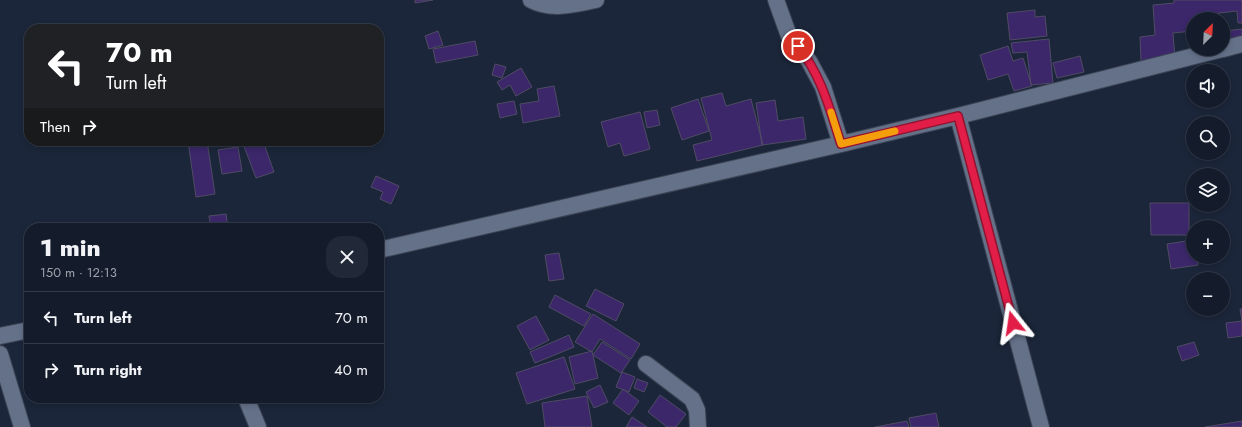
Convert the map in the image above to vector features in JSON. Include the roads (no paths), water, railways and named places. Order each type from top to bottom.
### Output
[{"type":"street","points":[[531,0],[556,6],[596,0]]},
{"type":"street","points":[[776,0],[789,36],[809,61],[823,87],[841,144]]},
{"type":"street","points":[[1230,47],[1242,44]]},
{"type":"street","points":[[384,249],[841,144],[1194,56]]},
{"type":"street","points":[[958,116],[1041,427]]},
{"type":"street","points":[[0,336],[24,331]]},
{"type":"street","points":[[0,354],[22,427]]},
{"type":"street","points":[[646,364],[692,399],[697,410],[698,427]]},
{"type":"street","points":[[248,403],[258,427]]}]
